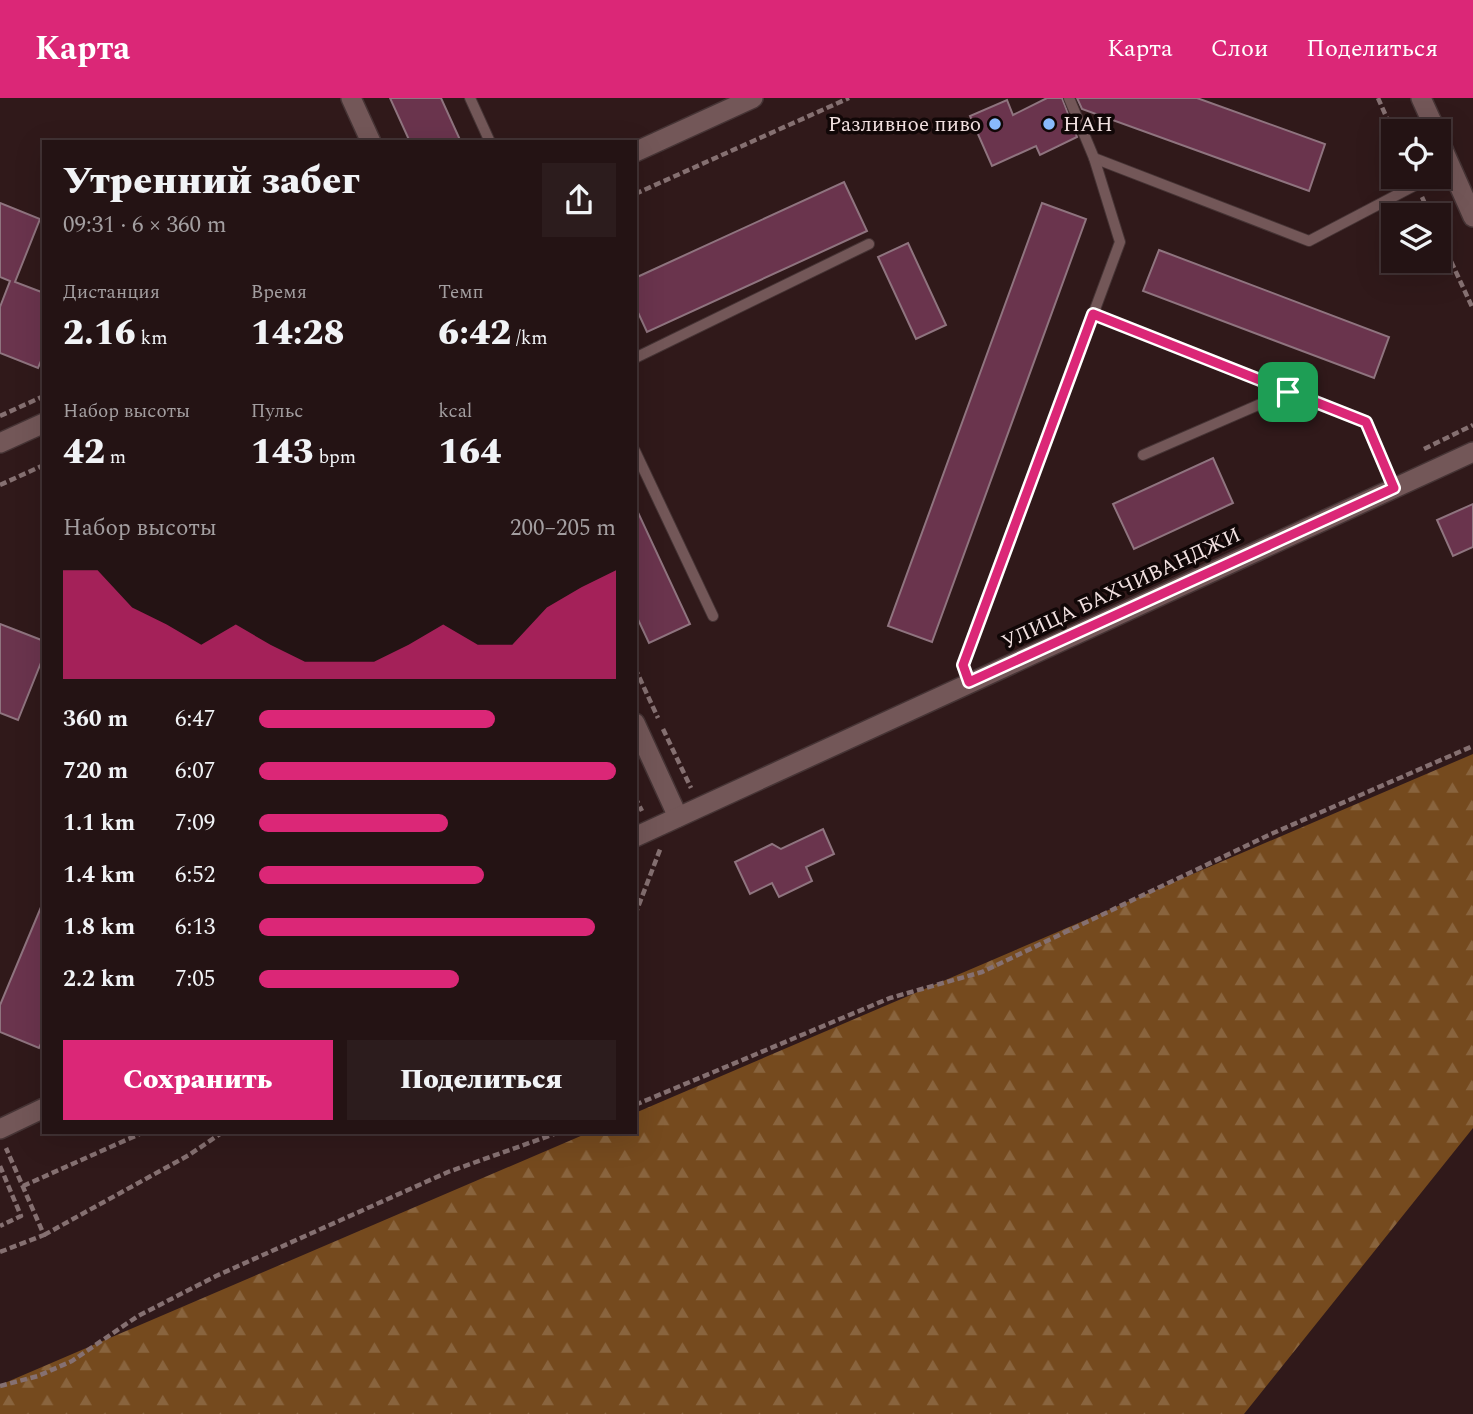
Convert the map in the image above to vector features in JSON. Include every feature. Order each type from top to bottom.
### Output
[{"type":"street","points":[[351,98],[370,140]]},
{"type":"street","points":[[637,151],[753,98]]},
{"type":"street","points":[[1421,98],[1431,119]]},
{"type":"street","points":[[1451,179],[1473,217]]},
{"type":"street","points":[[0,443],[42,424]]},
{"type":"street","name":"УЛИЦА БАХЧИВАНДЖИ","points":[[637,836],[1473,452]]},
{"type":"street","points":[[637,728],[675,819]]},
{"type":"street","points":[[2,1137],[42,1109]]},
{"type":"lane","points":[[470,98],[489,140]]},
{"type":"lane","points":[[969,682],[963,665],[1120,242],[1094,158],[1069,98]]},
{"type":"lane","points":[[1094,158],[1309,241],[1408,189]]},
{"type":"lane","points":[[637,358],[869,244]]},
{"type":"lane","points":[[1093,314],[1366,422],[1394,488]]},
{"type":"lane","points":[[1143,455],[1288,392]]},
{"type":"lane","points":[[637,455],[713,616]]},
{"type":"path","points":[[637,193],[849,98]]},
{"type":"path","points":[[1378,98],[1387,119]]},
{"type":"path","points":[[1451,261],[1473,309]]},
{"type":"path","points":[[0,416],[42,397]]},
{"type":"path","points":[[0,485],[42,466]]},
{"type":"path","points":[[637,1104],[890,998],[982,972],[1271,834],[1473,746]]},
{"type":"path","points":[[637,800],[642,811]]},
{"type":"path","points":[[637,910],[675,819]]},
{"type":"path","points":[[23,1186],[140,1134]]},
{"type":"path","points":[[0,1252],[44,1235],[189,1156],[220,1134]]},
{"type":"path","points":[[0,1386],[38,1376],[72,1361],[138,1316],[228,1270],[448,1172],[554,1134]]},
{"type":"path","points":[[2,1137],[44,1235]]},
{"type":"path","points":[[0,1166],[22,1216],[0,1226]]},
{"type":"green space","points":[[1473,754],[1473,1128],[1244,1414],[0,1414],[0,1385],[585,1134],[637,1134],[637,1112]]},
{"type":"building","points":[[390,98],[441,98],[460,140],[409,140]]},
{"type":"building","points":[[1047,98],[1062,98],[1077,137],[1040,155],[1036,146],[992,166],[970,116],[1007,100],[1013,115]]},
{"type":"building","points":[[1077,98],[1197,98],[1325,144],[1309,191],[1082,109]]},
{"type":"building","points":[[844,182],[867,231],[647,332],[637,310],[637,277]]},
{"type":"building","points":[[0,203],[40,219],[15,282],[42,292],[42,359],[38,368],[0,353],[0,307],[10,281],[0,277]]},
{"type":"building","points":[[1042,203],[1086,219],[932,642],[888,626]]},
{"type":"building","points":[[908,243],[946,325],[916,339],[878,257]]},
{"type":"building","points":[[1159,250],[1389,337],[1374,378],[1143,291]]},
{"type":"building","points":[[1213,458],[1233,503],[1134,549],[1113,504]]},
{"type":"building","points":[[1473,504],[1473,547],[1453,556],[1437,520]]},
{"type":"building","points":[[637,510],[690,624],[649,643],[637,617]]},
{"type":"building","points":[[0,624],[42,640],[42,660],[18,720],[0,713]]},
{"type":"building","points":[[823,829],[834,854],[806,867],[812,881],[779,897],[772,883],[750,894],[735,862],[772,844],[781,849]]},
{"type":"building","points":[[42,905],[42,1041],[39,1048],[0,1032],[0,1005]]},
{"type":"place","name":"Разливное пиво","points":[[995,124]]},
{"type":"place","name":"НАН","points":[[1049,124]]},
{"type":"route","points":[[1093,314],[1288,392],[1366,422],[1394,488],[969,682],[963,665],[1093,314]]}]
